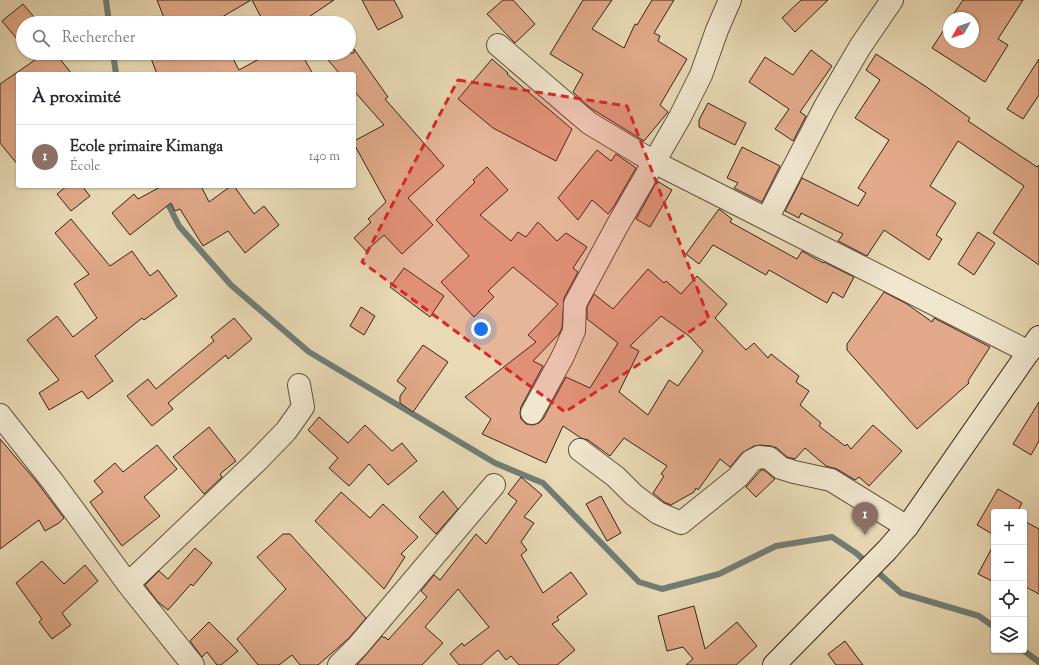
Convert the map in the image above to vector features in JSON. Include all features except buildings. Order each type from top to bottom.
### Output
[{"type":"street","points":[[532,413],[563,356],[574,331],[575,304],[617,226],[680,116],[701,75],[717,30],[730,0]]},
{"type":"street","points":[[767,219],[826,105],[860,47],[892,0]]},
{"type":"street","points":[[498,45],[589,123],[654,162],[767,219],[1034,344],[907,528],[774,665]]},
{"type":"street","points":[[128,584],[258,460],[286,431],[303,407],[299,385]]},
{"type":"street","points":[[0,416],[53,482],[128,584],[192,665]]},
{"type":"street","points":[[580,450],[616,477],[634,495],[658,514],[681,523],[738,477],[751,461],[759,457],[769,458],[781,468],[831,480],[907,528]]},
{"type":"street","points":[[339,665],[358,646],[494,485]]},
{"type":"highlighted area","points":[[458,80],[627,106],[709,319],[565,412],[362,262]]},
{"type":"waterway","points":[[106,0],[108,16]]},
{"type":"waterway","points":[[114,60],[116,72]]},
{"type":"waterway","points":[[160,188],[179,226],[231,285],[309,352],[495,463],[543,483],[639,582],[662,589],[719,574],[776,546],[832,537],[856,553],[901,593],[979,616],[991,625]]},
{"type":"waterway","points":[[1027,653],[1039,662]]},
{"type":"place","name":"Ecole primaire Kimanga","points":[[865,535]]}]
